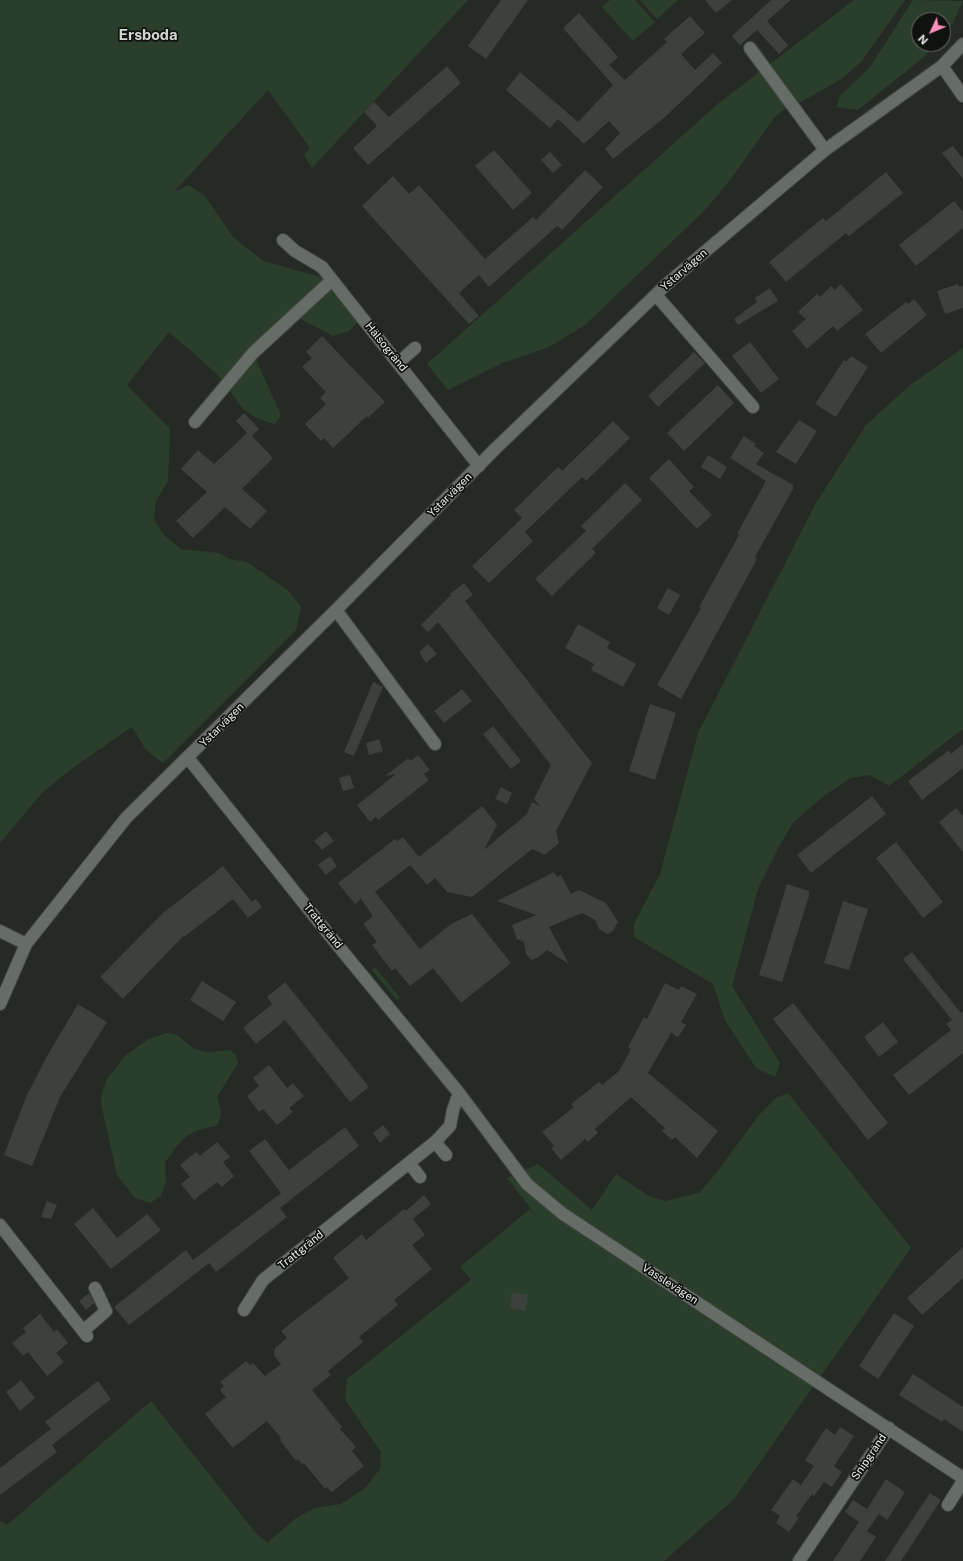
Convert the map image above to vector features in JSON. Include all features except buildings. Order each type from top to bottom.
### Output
[{"type":"street","name":"Ystarvägen","points":[[0,1004],[26,944],[126,818],[188,758],[479,466],[656,295],[824,150],[942,66],[963,44]]},
{"type":"street","points":[[750,48],[824,150]]},
{"type":"street","points":[[942,66],[963,96]]},
{"type":"street","name":"Hälsogränd","points":[[283,240],[295,251],[322,267],[479,466]]},
{"type":"street","points":[[195,422],[206,401],[253,353],[332,280]]},
{"type":"street","points":[[656,295],[753,407]]},
{"type":"street","points":[[398,363],[415,348]]},
{"type":"street","points":[[336,610],[435,744]]},
{"type":"street","name":"Trattgränd","points":[[188,758],[330,936],[459,1093],[475,1115]]},
{"type":"street","points":[[0,931],[26,944]]},
{"type":"street","name":"Trattgränd","points":[[244,1310],[263,1280],[435,1142],[450,1126],[453,1110],[459,1093]]},
{"type":"street","name":"Vasslevägen","points":[[475,1115],[527,1184],[563,1214],[889,1428]]},
{"type":"street","points":[[435,1142],[446,1156]]},
{"type":"street","points":[[409,1163],[420,1177]]},
{"type":"street","points":[[0,1225],[85,1333],[106,1311],[95,1288]]},
{"type":"street","name":"Snipgränd","points":[[799,1561],[889,1428],[963,1478]]},
{"type":"street","points":[[948,1505],[963,1482]]},
{"type":"green space","points":[[0,0],[468,0],[312,168],[304,155],[310,148],[268,90],[174,192],[189,185],[205,196],[233,237],[263,261],[332,280],[362,317],[349,331],[333,336],[293,315],[253,353],[281,415],[275,424],[254,417],[247,412],[220,378],[202,360],[169,332],[127,385],[170,429],[168,481],[156,501],[154,520],[165,536],[181,549],[219,553],[229,559],[247,562],[288,590],[301,607],[296,630],[163,763],[146,750],[132,727],[71,769],[43,792],[0,843]]},
{"type":"green space","points":[[610,0],[635,0],[655,22],[633,41],[602,7]]},
{"type":"green space","points":[[640,0],[678,0],[657,19]]},
{"type":"green space","points":[[854,0],[905,0],[862,61],[843,78],[801,102],[790,104],[774,118],[731,179],[704,211],[585,325],[549,347],[503,363],[448,390],[427,364],[720,102]]},
{"type":"green space","points":[[913,0],[963,1],[951,25],[951,12],[911,12],[911,52],[928,52],[858,110],[836,107],[840,96],[870,67]]},
{"type":"green space","points":[[963,348],[963,729],[889,786],[870,775],[851,778],[825,795],[793,823],[781,843],[758,889],[732,986],[780,1063],[775,1077],[756,1068],[725,1020],[713,984],[634,937],[634,924],[660,874],[698,733],[816,503],[866,425],[909,386]]},
{"type":"green space","points":[[375,967],[400,998],[397,1000],[372,970]]},
{"type":"green space","points":[[166,1033],[176,1035],[199,1051],[212,1052],[230,1050],[236,1055],[238,1063],[217,1097],[221,1112],[218,1123],[216,1126],[198,1130],[191,1134],[175,1148],[165,1163],[166,1180],[161,1196],[150,1203],[135,1198],[117,1175],[102,1108],[101,1096],[107,1079],[125,1056],[147,1040]]},
{"type":"green space","points":[[788,1093],[911,1248],[734,1499],[664,1561],[0,1561],[0,1521],[7,1525],[151,1401],[255,1532],[267,1543],[296,1518],[315,1508],[341,1504],[365,1488],[380,1469],[381,1452],[345,1400],[347,1379],[471,1280],[460,1267],[530,1209],[540,1220],[507,1178],[538,1164],[592,1210],[616,1174],[649,1196],[665,1201],[699,1193],[717,1172],[759,1115],[776,1098]]},
{"type":"district","name":"Ersboda","points":[[148,35]]}]
